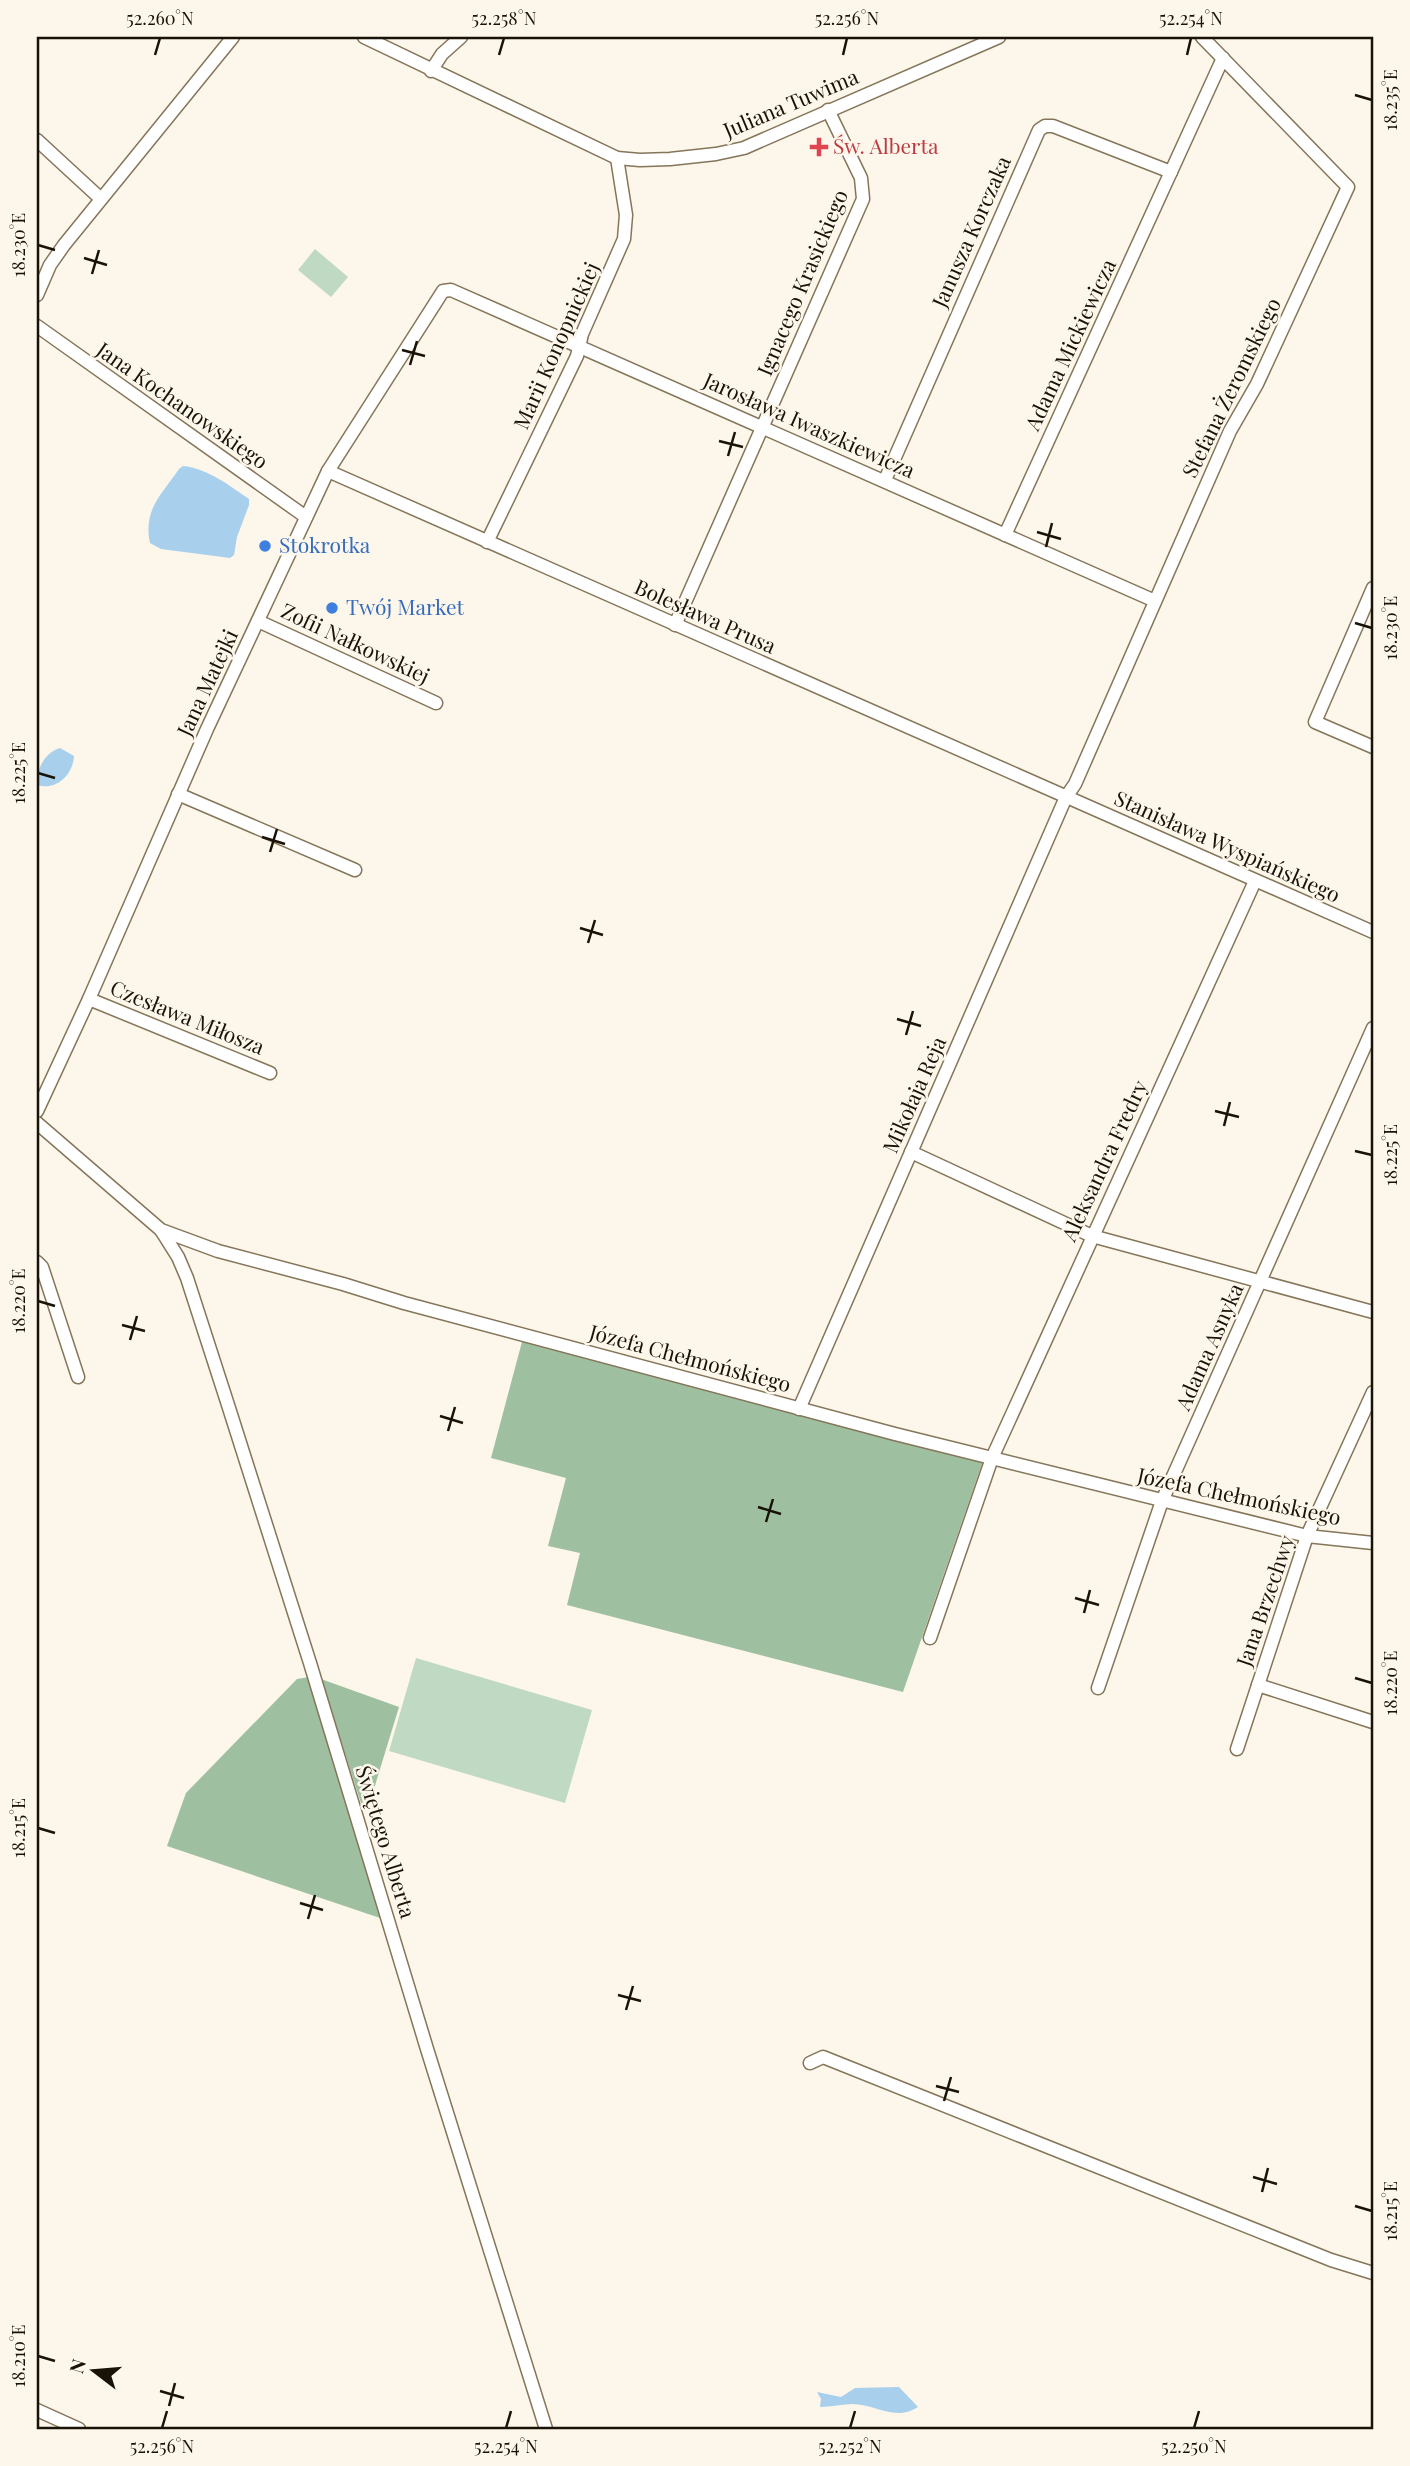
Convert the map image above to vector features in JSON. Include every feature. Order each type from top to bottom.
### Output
[{"type":"street","points":[[37,295],[50,265],[233,37]]},
{"type":"street","name":"Juliana Tuwima","points":[[364,37],[430,71],[617,158],[640,160],[733,151],[787,131],[828,110],[999,37]]},
{"type":"street","points":[[430,71],[444,52],[461,37]]},
{"type":"street","name":"Stefana Żeromskiego","points":[[1066,797],[1075,784],[1230,431],[1257,384],[1348,187],[1202,37]]},
{"type":"street","name":"Adama Mickiewicza","points":[[1005,535],[1223,58]]},
{"type":"street","name":"Ignacego Krasickiego","points":[[675,625],[863,195],[861,178],[828,110]]},
{"type":"street","name":"Janusza Korczaka","points":[[885,480],[1040,129],[1053,126],[1171,172]]},
{"type":"street","points":[[37,140],[102,199]]},
{"type":"street","name":"Marii Konopnickiej","points":[[487,542],[577,356],[582,334],[624,239],[626,215],[617,158]]},
{"type":"street","name":"Jarosława Iwaszkiewicza","points":[[446,290],[580,345],[1155,601]]},
{"type":"street","name":"Jana Matejki","points":[[37,1111],[40,1097],[89,999],[178,794],[328,471],[441,292],[446,290]]},
{"type":"street","name":"Jana Kochanowskiego","points":[[37,326],[306,517]]},
{"type":"street","name":"Bolesława Prusa","points":[[328,471],[1066,797]]},
{"type":"street","points":[[1373,589],[1315,722],[1373,747]]},
{"type":"street","name":"Zofii Nałkowskiej","points":[[258,621],[436,703]]},
{"type":"street","points":[[178,794],[355,870]]},
{"type":"street","name":"Stanisława Wyspiańskiego","points":[[1066,797],[1373,932]]},
{"type":"street","name":"Mikołaja Reja","points":[[799,1409],[1066,797]]},
{"type":"street","name":"Aleksandra Fredry","points":[[930,1638],[992,1458],[1255,881]]},
{"type":"street","name":"Czesława Miłosza","points":[[89,999],[270,1073]]},
{"type":"street","name":"Adama Asnyka","points":[[1097,1688],[1162,1501],[1373,1028]]},
{"type":"street","name":"Józefa Chełmońskiego","points":[[37,1123],[161,1230],[203,1245],[404,1303],[799,1409],[1307,1536],[1373,1543]]},
{"type":"street","points":[[911,1152],[1092,1236],[1373,1312]]},
{"type":"street","name":"Świętego Alberta","points":[[161,1230],[183,1268],[310,1663],[546,2429]]},
{"type":"street","points":[[183,1268],[186,1255],[203,1245]]},
{"type":"street","points":[[37,1262],[42,1267],[78,1377]]},
{"type":"street","name":"Jana Brzechwy","points":[[1237,1749],[1307,1536],[1373,1392]]},
{"type":"street","points":[[1258,1685],[1373,1722]]},
{"type":"street","points":[[810,2063],[823,2057],[1331,2260],[1373,2273]]},
{"type":"street","points":[[37,2410],[79,2429]]},
{"type":"green space","points":[[315,249],[348,277],[331,297],[298,270]]},
{"type":"green space","points":[[523,1338],[983,1461],[903,1692],[567,1605],[580,1553],[548,1546],[566,1478],[491,1458]]},
{"type":"green space","points":[[416,1658],[592,1710],[565,1803],[389,1751]]},
{"type":"green space","points":[[309,1677],[383,1919],[167,1846],[186,1793],[297,1679]]},
{"type":"green space","points":[[321,1679],[399,1707],[369,1805],[361,1803]]},
{"type":"water","points":[[183,466],[209,474],[249,499],[234,555],[230,558],[161,549],[150,543],[148,531],[151,512],[160,495]]},
{"type":"water","points":[[60,748],[74,756],[67,775],[51,786],[37,785],[42,763],[49,754]]},
{"type":"water","points":[[899,2387],[918,2407],[893,2413],[853,2404],[820,2407],[821,2399],[817,2392],[841,2397],[855,2388]]},
{"type":"place","name":"Św. Alberta","points":[[819,147]]},
{"type":"place","name":"Stokrotka","points":[[265,546]]},
{"type":"place","name":"Twój Market","points":[[332,608]]}]
